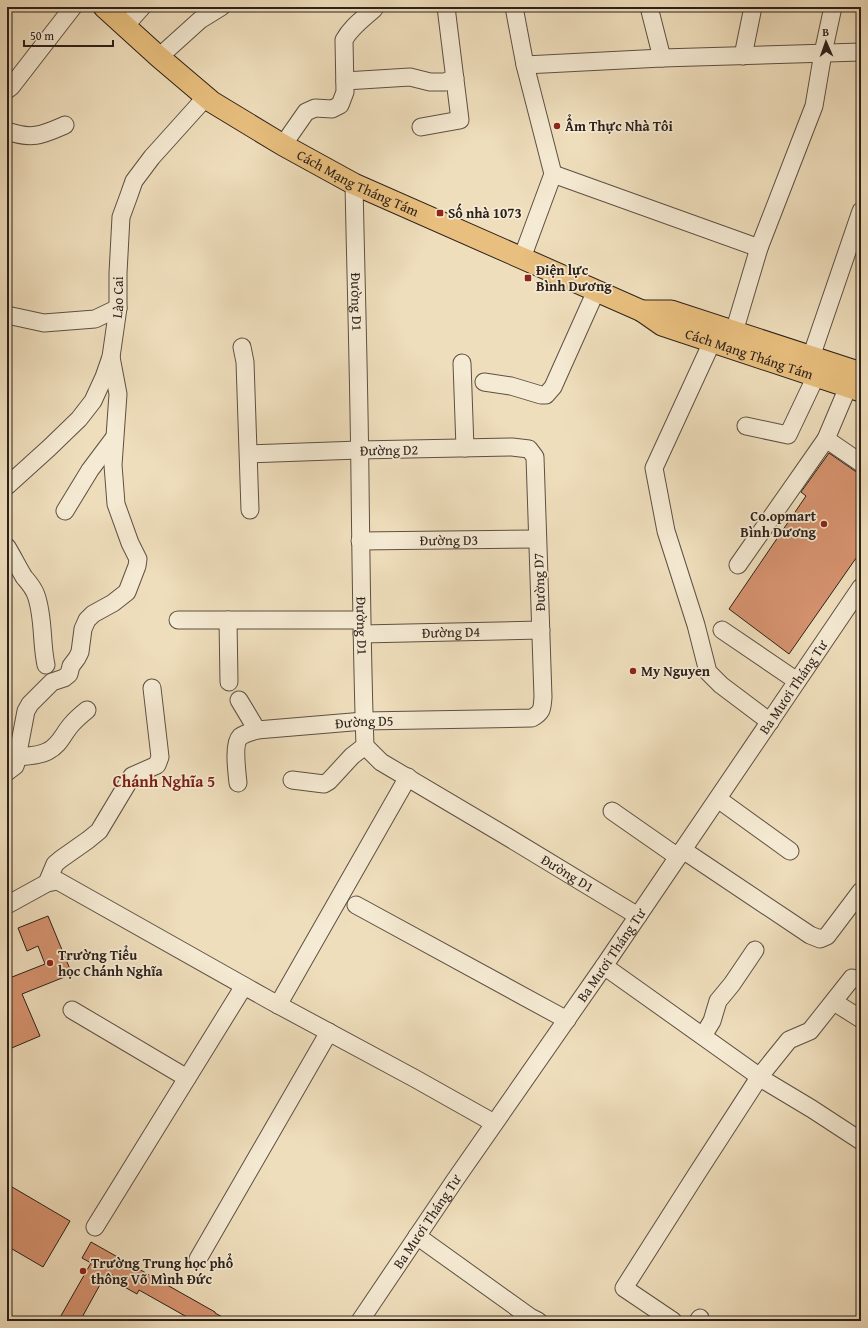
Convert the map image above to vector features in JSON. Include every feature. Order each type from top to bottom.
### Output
[{"type":"main road","name":"Cách Mạng Tháng Tám","points":[[104,7],[159,57],[212,102],[283,145],[354,184],[642,310],[662,325],[712,342],[813,366]]},
{"type":"main road","name":"Cách Mạng Tháng Tám","points":[[642,310],[671,311],[734,332],[857,384]]},
{"type":"street","points":[[7,90],[12,87],[72,7]]},
{"type":"street","points":[[125,26],[142,7]]},
{"type":"street","points":[[159,57],[200,20],[221,7]]},
{"type":"street","points":[[421,127],[460,120],[446,7]]},
{"type":"street","points":[[514,7],[525,65],[553,174],[522,258]]},
{"type":"street","points":[[649,7],[662,58]]},
{"type":"street","points":[[743,56],[753,7]]},
{"type":"street","points":[[734,332],[759,248],[814,106],[823,53],[834,7]]},
{"type":"street","points":[[283,145],[306,112],[315,108],[332,109],[340,105],[345,92],[344,40],[347,34],[358,22],[374,9]]},
{"type":"street","points":[[525,65],[662,58],[861,52]]},
{"type":"street","points":[[345,81],[410,77],[430,82],[445,82],[455,78]]},
{"type":"street","name":"Lào Cai","points":[[7,486],[79,419],[93,401],[111,357],[118,308],[121,217],[134,181],[152,157],[206,97]]},
{"type":"street","points":[[7,131],[19,136],[42,135],[65,125]]},
{"type":"street","points":[[553,174],[759,248]]},
{"type":"street","name":"Đường D1","points":[[354,184],[361,627],[366,746],[381,762],[638,916]]},
{"type":"street","points":[[746,426],[788,435],[813,366],[861,213]]},
{"type":"street","points":[[484,382],[510,386],[541,395],[546,395],[553,387],[596,291]]},
{"type":"street","points":[[7,315],[51,322],[95,319],[118,308]]},
{"type":"street","points":[[712,342],[654,468],[666,531],[696,625],[708,672],[721,685],[770,722]]},
{"type":"street","points":[[242,347],[245,362],[250,510]]},
{"type":"street","points":[[7,772],[15,766],[24,720],[30,704],[48,685],[64,678],[69,674],[71,666],[80,652],[83,629],[87,620],[93,614],[114,603],[126,592],[137,566],[138,559],[130,543],[116,504],[112,465],[118,394],[111,357]]},
{"type":"street","points":[[462,363],[465,448]]},
{"type":"street","points":[[738,565],[826,439],[857,384]]},
{"type":"street","points":[[65,511],[90,470],[114,438]]},
{"type":"street","points":[[826,439],[861,463]]},
{"type":"street","name":"Đường D2","points":[[249,454],[512,447],[530,449]]},
{"type":"street","name":"Đường D7","points":[[530,449],[535,457],[541,630],[543,697],[542,711],[538,715]]},
{"type":"street","name":"Đường D3","points":[[360,541],[537,539]]},
{"type":"street","points":[[7,547],[37,596],[40,609],[43,651],[46,665]]},
{"type":"street","name":"Ba Mươi Tháng Tư","points":[[360,1321],[494,1123],[681,854],[861,587]]},
{"type":"street","name":"Đường D4","points":[[178,620],[228,620],[361,627],[541,630]]},
{"type":"street","points":[[228,620],[229,682]]},
{"type":"street","points":[[722,630],[797,681]]},
{"type":"street","points":[[48,883],[55,864],[92,838],[99,831],[132,776],[157,765],[159,762],[160,757],[152,688]]},
{"type":"street","points":[[239,700],[257,730]]},
{"type":"street","points":[[17,757],[29,756],[48,751],[56,746],[70,726],[87,710]]},
{"type":"street","name":"Đường D5","points":[[238,783],[236,745],[239,738],[257,730],[364,721],[532,718],[538,715]]},
{"type":"street","points":[[292,780],[324,784],[329,781],[352,756],[366,746]]},
{"type":"street","points":[[278,1005],[408,778]]},
{"type":"street","points":[[718,799],[790,851]]},
{"type":"street","points":[[612,811],[810,935],[820,939],[827,936],[861,891]]},
{"type":"street","points":[[7,905],[48,883],[58,881],[278,1005],[494,1123]]},
{"type":"street","points":[[356,905],[567,1020]]},
{"type":"street","points":[[703,1036],[714,1017],[716,1004],[732,984],[755,950]]},
{"type":"street","points":[[604,966],[767,1082],[861,1141]]},
{"type":"street","points":[[673,1321],[624,1288],[760,1076],[785,1044],[793,1038],[810,1031],[852,978],[861,980]]},
{"type":"street","points":[[95,1227],[244,986]]},
{"type":"street","points":[[834,1002],[861,1019]]},
{"type":"street","points":[[72,1010],[187,1078]]},
{"type":"street","points":[[198,1259],[328,1032]]},
{"type":"street","points":[[418,1236],[530,1317],[538,1321]]},
{"type":"building","name":"Co.opmart Bình Dương","points":[[829,453],[855,471],[861,473],[861,551],[789,654],[729,609],[806,496],[801,492]]},
{"type":"building","points":[[48,916],[72,974],[22,994],[40,1036],[7,1050],[7,979],[45,964],[38,946],[27,951],[18,928]]},
{"type":"building","points":[[7,1184],[70,1221],[43,1267],[7,1246]]},
{"type":"building","points":[[91,1242],[230,1321],[194,1321],[139,1290],[137,1294],[121,1285],[123,1281],[107,1272],[80,1321],[58,1321],[91,1263],[82,1258]]},
{"type":"place","name":"Ẩm Thực Nhà Tôi","points":[[557,126]]},
{"type":"place","name":"Số nhà 1073","points":[[440,213]]},
{"type":"place","name":"Điện lực Bình Dương","points":[[528,278]]},
{"type":"place","name":"Co.opmart Bình Dương","points":[[824,524]]},
{"type":"place","name":"My Nguyen","points":[[633,671]]},
{"type":"place","name":"Trường Tiểu học Chánh Nghĩa","points":[[50,963]]},
{"type":"place","name":"Trường Trung học phổ thông Võ Mình Đức","points":[[83,1271]]},
{"type":"district","name":"Chánh Nghĩa 5","points":[[164,781]]}]
